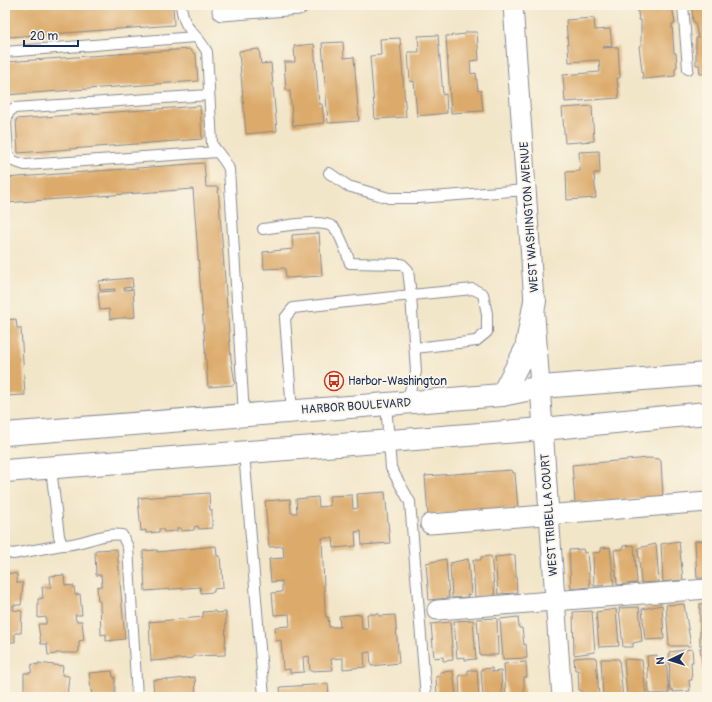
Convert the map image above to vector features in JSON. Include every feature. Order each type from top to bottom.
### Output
[{"type":"main road","points":[[502,395],[526,349],[535,301]]},
{"type":"main road","name":"HARBOR BOULEVARD","points":[[5,434],[502,395],[540,387],[707,374]]},
{"type":"main road","points":[[5,471],[388,441],[707,413]]},
{"type":"street","points":[[222,11],[299,5]]},
{"type":"street","name":"WEST WASHINGTON AVENUE","points":[[513,5],[543,428]]},
{"type":"street","name":"WEST TRIBELLA COURT","points":[[543,428],[562,697]]},
{"type":"street","points":[[430,524],[707,502]]},
{"type":"street","points":[[437,610],[707,589]]},
{"type":"lane","points":[[181,5],[185,23],[207,52],[212,144],[225,160],[229,169],[244,415]]},
{"type":"lane","points":[[683,5],[688,69]]},
{"type":"lane","points":[[5,52],[195,37]]},
{"type":"lane","points":[[209,95],[14,108],[8,113],[6,123],[8,154],[13,161],[25,165],[217,152]]},
{"type":"lane","points":[[329,173],[348,186],[389,198],[418,198],[526,190]]},
{"type":"lane","points":[[263,229],[322,222],[334,227],[345,248],[350,263],[402,264],[408,270],[416,372],[396,403],[388,441],[391,468],[410,502],[426,697]]},
{"type":"lane","points":[[292,412],[285,318],[293,308],[473,289],[483,294],[487,314],[487,332],[476,341],[415,348]]},
{"type":"lane","points":[[244,452],[264,697]]},
{"type":"lane","points":[[51,468],[62,545]]},
{"type":"lane","points":[[5,552],[13,554],[62,545],[73,545],[110,534],[122,535],[128,547],[137,697]]},
{"type":"building","points":[[7,5],[173,5],[174,25],[9,37]]},
{"type":"building","points":[[637,5],[672,5],[675,24],[672,24],[674,53],[676,53],[677,67],[675,68],[675,76],[643,79],[639,46],[641,46],[641,20],[639,20]]},
{"type":"building","points":[[694,5],[707,5],[707,74],[700,74],[699,65],[696,65],[696,38],[698,38],[695,22],[693,22],[692,9],[694,9]]},
{"type":"building","points":[[594,18],[595,30],[610,29],[612,46],[603,48],[618,47],[620,78],[617,78],[619,98],[565,102],[563,75],[600,72],[599,60],[569,62],[566,20]]},
{"type":"building","points":[[466,32],[477,32],[479,60],[470,61],[471,74],[476,73],[478,91],[481,90],[483,111],[451,113],[446,36],[466,34]]},
{"type":"building","points":[[438,35],[443,95],[446,94],[447,113],[417,116],[414,81],[410,82],[408,52],[419,52],[418,36]]},
{"type":"building","points":[[400,38],[406,117],[375,119],[370,56],[381,55],[380,39]]},
{"type":"building","points":[[343,42],[344,58],[354,57],[359,121],[328,123],[322,43]]},
{"type":"building","points":[[314,44],[319,104],[322,104],[324,123],[293,126],[290,91],[286,91],[284,62],[295,62],[294,46]]},
{"type":"building","points":[[189,49],[196,55],[198,81],[5,95],[5,62]]},
{"type":"building","points":[[259,49],[261,64],[271,63],[277,131],[246,134],[239,51]]},
{"type":"building","points":[[200,106],[202,139],[18,153],[16,119]]},
{"type":"building","points":[[592,106],[594,141],[565,143],[562,108]]},
{"type":"building","points":[[599,151],[600,173],[594,173],[596,198],[567,200],[566,172],[580,171],[579,152]]},
{"type":"building","points":[[204,163],[206,187],[218,187],[231,359],[235,383],[233,385],[208,387],[193,189],[5,203],[5,178]]},
{"type":"building","points":[[319,233],[322,276],[286,278],[285,268],[264,269],[263,252],[293,249],[292,235]]},
{"type":"building","points":[[132,278],[133,287],[124,288],[124,290],[133,289],[135,317],[110,319],[109,309],[100,310],[98,292],[115,291],[115,289],[100,290],[99,281]]},
{"type":"building","points":[[16,319],[17,328],[21,328],[25,395],[5,396],[5,320]]},
{"type":"building","points":[[649,458],[659,459],[661,461],[663,497],[575,503],[572,465]]},
{"type":"building","points":[[512,470],[513,473],[515,473],[518,509],[428,515],[425,476]]},
{"type":"building","points":[[385,492],[390,543],[362,545],[361,531],[355,532],[356,546],[334,548],[333,538],[322,538],[325,611],[326,617],[328,617],[329,627],[340,627],[339,616],[361,614],[362,629],[368,629],[367,614],[379,614],[379,616],[395,615],[399,663],[371,666],[370,652],[364,653],[365,667],[343,669],[343,658],[331,659],[333,670],[310,671],[309,656],[303,657],[304,672],[290,673],[290,669],[283,670],[281,640],[276,641],[275,627],[290,626],[289,614],[274,615],[272,593],[282,592],[282,581],[271,582],[269,559],[284,558],[283,546],[269,547],[265,501],[290,499],[291,513],[297,513],[296,499],[318,497],[319,507],[330,506],[329,496],[352,495],[353,509],[358,508],[357,494]]},
{"type":"building","points":[[209,493],[210,510],[212,510],[212,528],[199,529],[198,526],[194,527],[194,530],[181,531],[181,528],[177,528],[177,531],[164,532],[163,529],[159,529],[159,532],[146,533],[146,530],[141,531],[138,498]]},
{"type":"building","points":[[707,540],[707,578],[697,578],[695,541]]},
{"type":"building","points":[[679,541],[683,580],[663,582],[661,544]]},
{"type":"building","points":[[656,544],[659,582],[641,583],[638,548]]},
{"type":"building","points":[[634,545],[637,583],[617,585],[614,550],[623,549],[623,546]]},
{"type":"building","points":[[216,546],[217,556],[220,556],[223,588],[214,589],[214,592],[201,593],[200,587],[145,591],[143,551],[157,550],[157,552]]},
{"type":"building","points":[[610,547],[614,585],[594,586],[593,553],[601,552],[601,548]]},
{"type":"building","points":[[117,549],[125,639],[106,641],[106,634],[101,635],[100,601],[98,601],[97,587],[102,586],[101,575],[96,575],[95,552],[96,550]]},
{"type":"building","points":[[583,549],[584,553],[587,552],[590,587],[571,589],[569,550]]},
{"type":"building","points":[[515,555],[517,593],[498,594],[495,557]]},
{"type":"building","points":[[491,556],[495,596],[475,597],[473,560],[481,560],[481,557]]},
{"type":"building","points":[[446,559],[449,598],[429,600],[426,563]]},
{"type":"building","points":[[468,559],[471,594],[467,595],[468,597],[452,598],[450,563]]},
{"type":"building","points":[[5,573],[17,574],[17,583],[23,583],[21,605],[13,605],[13,610],[22,611],[21,633],[15,633],[15,642],[5,642]]},
{"type":"building","points":[[64,575],[65,585],[74,586],[75,595],[80,594],[82,615],[75,615],[76,621],[82,621],[84,640],[79,641],[79,651],[77,653],[56,653],[48,655],[47,644],[41,644],[38,624],[46,624],[46,617],[38,618],[38,599],[43,598],[42,587],[51,587],[50,576]]},
{"type":"building","points":[[684,604],[691,646],[669,646],[666,605]]},
{"type":"building","points":[[700,604],[707,604],[707,645],[700,645]]},
{"type":"building","points":[[662,605],[664,639],[645,640],[642,609]]},
{"type":"building","points":[[639,607],[642,641],[633,643],[633,647],[623,647],[619,608]]},
{"type":"building","points":[[616,609],[619,646],[599,647],[596,612]]},
{"type":"building","points":[[215,611],[216,613],[226,612],[225,655],[193,656],[193,658],[151,661],[149,622],[203,617],[203,612]]},
{"type":"building","points":[[592,611],[595,652],[574,655],[573,612]]},
{"type":"building","points":[[518,617],[519,628],[522,628],[524,645],[526,644],[527,658],[503,659],[500,619]]},
{"type":"building","points":[[497,618],[498,655],[480,655],[477,619]]},
{"type":"building","points":[[473,620],[476,659],[465,660],[465,657],[457,658],[454,621]]},
{"type":"building","points":[[450,622],[453,660],[443,661],[443,657],[434,658],[431,624]]},
{"type":"building","points":[[707,647],[707,681],[705,681],[700,648]]},
{"type":"building","points":[[692,649],[693,662],[691,662],[692,680],[689,680],[690,691],[673,692],[673,690],[670,690],[669,652]]},
{"type":"building","points":[[657,655],[657,658],[666,658],[669,693],[649,694],[647,656]]},
{"type":"building","points":[[596,657],[599,697],[582,697],[581,690],[579,690],[578,670],[575,670],[574,658]]},
{"type":"building","points":[[601,659],[619,659],[623,697],[603,697]]},
{"type":"building","points":[[624,659],[642,660],[646,695],[627,697]]},
{"type":"building","points":[[526,662],[527,677],[524,677],[524,697],[506,697],[504,664]]},
{"type":"building","points":[[38,663],[63,666],[62,675],[69,676],[67,697],[32,697],[24,695],[24,673],[31,673],[32,664],[38,665]]},
{"type":"building","points":[[492,668],[492,672],[501,671],[502,697],[483,697],[481,669]]},
{"type":"building","points":[[468,670],[477,670],[479,697],[460,697],[459,675],[468,675]]},
{"type":"building","points":[[112,671],[113,677],[115,677],[115,697],[92,697],[89,673]]},
{"type":"building","points":[[453,671],[456,697],[437,697],[436,676],[440,676],[440,672]]},
{"type":"building","points":[[195,677],[196,697],[154,697],[153,680]]},
{"type":"building","points":[[328,684],[329,697],[281,697],[280,687]]},
{"type":"place","name":"Harbor-Washington","points":[[334,381]]}]
